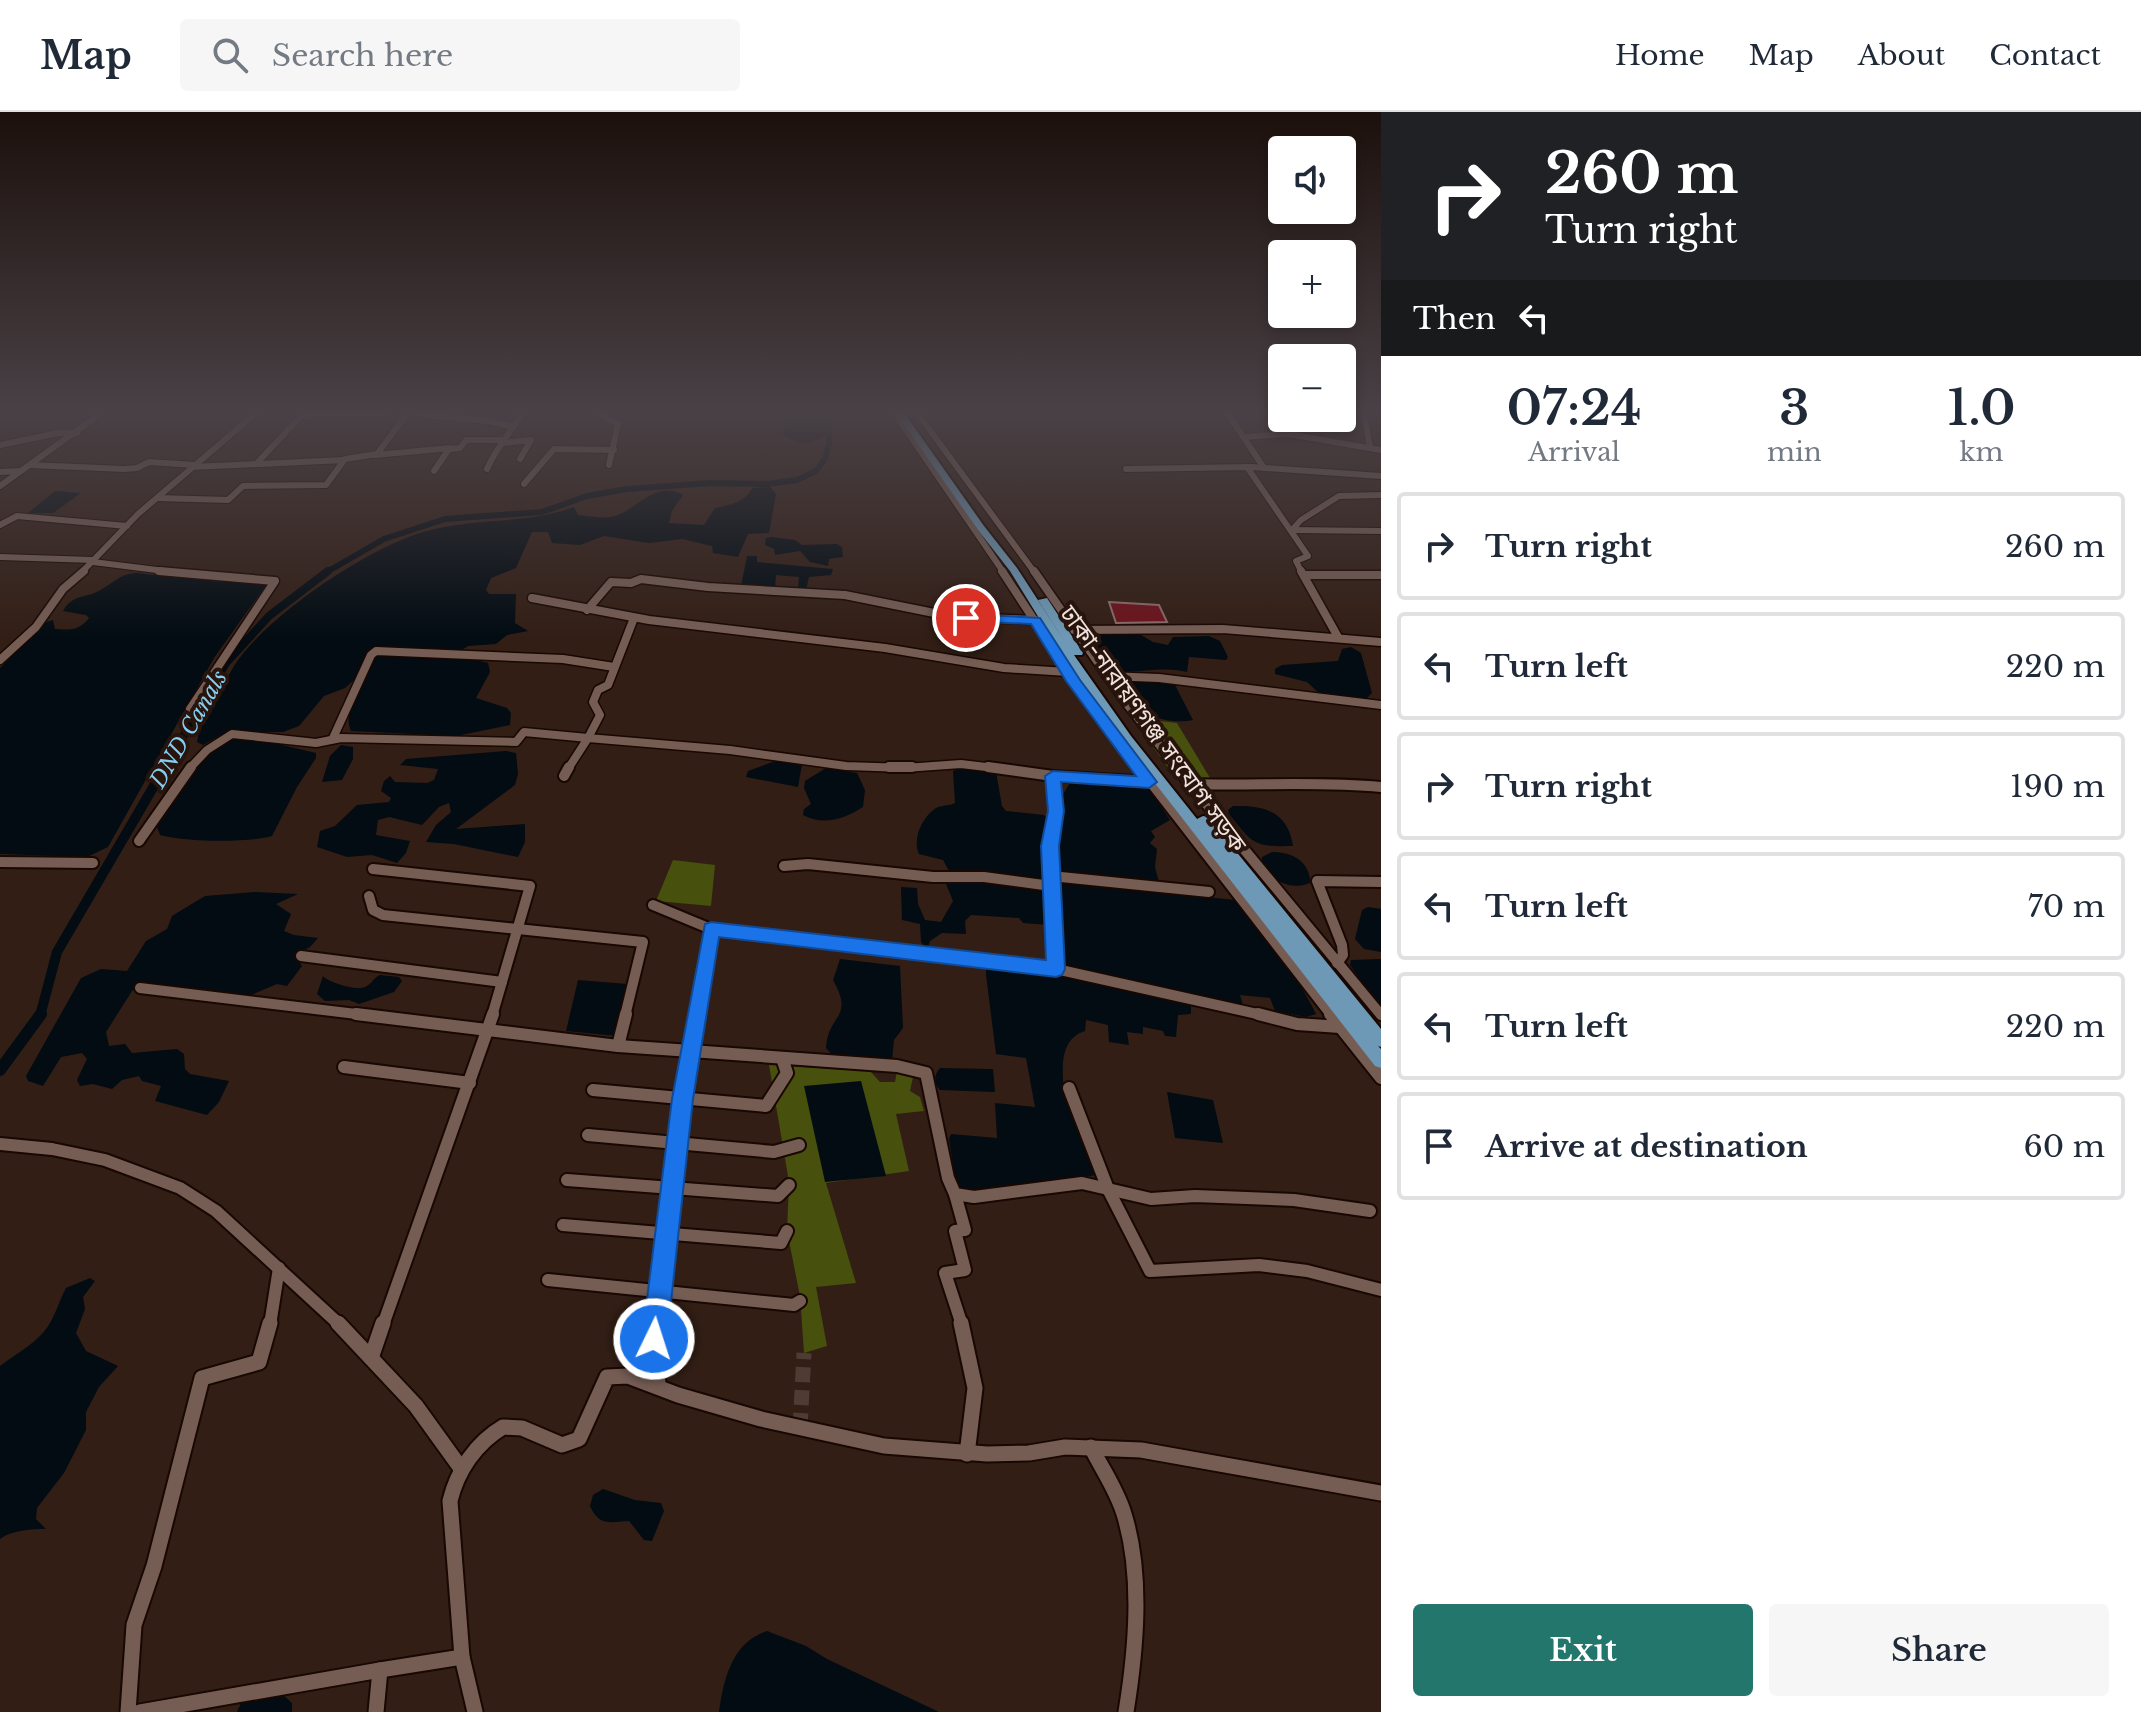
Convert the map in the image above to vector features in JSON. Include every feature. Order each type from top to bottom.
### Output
[{"type":"main road","name":"ঢাকা-নারায়ণগঞ্জ সংযোগ সড়ক","points":[[950,489],[1127,739],[1381,1061]]},
{"type":"main road","name":"ঢাকা-নারায়ণগঞ্জ সংযোগ সড়ক","points":[[967,489],[1118,713],[1381,1040]]},
{"type":"street","points":[[0,660],[36,627],[63,589],[168,489]]},
{"type":"street","points":[[158,498],[228,500],[240,489]]},
{"type":"street","points":[[1262,489],[1308,556],[1296,561],[1338,637]]},
{"type":"street","points":[[1292,530],[1301,520],[1339,496],[1381,495]]},
{"type":"street","points":[[983,511],[1190,784],[1381,1015]]},
{"type":"street","points":[[0,525],[17,516],[127,526]]},
{"type":"street","points":[[1292,530],[1381,531]]},
{"type":"street","points":[[991,547],[1068,672],[1149,782],[1381,1078]]},
{"type":"street","points":[[0,557],[93,561],[178,575],[275,581],[190,709]]},
{"type":"street","points":[[1305,575],[1381,575]]},
{"type":"street","points":[[587,610],[611,582],[631,583],[641,579],[708,587],[845,595],[954,617],[1035,620]]},
{"type":"street","points":[[532,598],[634,618],[885,648],[1004,668],[1068,672]]},
{"type":"street","points":[[564,776],[600,715],[593,702],[596,693],[608,685],[634,618]]},
{"type":"street","points":[[1074,630],[1176,632],[1223,629],[1381,642]]},
{"type":"street","points":[[333,738],[371,655],[376,651],[563,659],[614,667]]},
{"type":"street","points":[[1107,676],[1159,678],[1381,705]]},
{"type":"street","points":[[139,841],[186,774],[225,736],[237,734],[316,743],[333,738],[516,742],[524,732],[730,750],[846,766],[896,768],[961,764],[1053,776],[1149,782]]},
{"type":"street","points":[[1053,776],[1056,811],[1051,834],[1051,881],[1056,969]]},
{"type":"street","points":[[1190,784],[1270,786],[1335,783],[1381,787]]},
{"type":"street","points":[[0,862],[93,863]]},
{"type":"street","points":[[784,866],[808,864],[933,877],[984,877],[1209,892]]},
{"type":"street","points":[[371,1358],[489,1028],[530,886],[373,869]]},
{"type":"street","points":[[1337,963],[1343,955],[1342,945],[1317,881],[1381,882]]},
{"type":"street","points":[[369,896],[373,910],[383,915],[643,942],[618,1046]]},
{"type":"street","points":[[653,905],[672,911],[698,927],[1056,969],[1173,993],[1297,1024],[1340,1027]]},
{"type":"street","points":[[658,1386],[654,1339],[657,1291],[683,1099],[711,929]]},
{"type":"street","points":[[301,956],[502,982]]},
{"type":"street","points":[[140,988],[618,1046],[897,1066],[926,1073],[948,1178],[965,1230],[955,1231],[965,1270],[945,1273],[961,1323],[975,1388],[967,1454]]},
{"type":"street","points":[[593,1090],[766,1106],[787,1073],[782,1058]]},
{"type":"street","points":[[344,1067],[470,1083]]},
{"type":"street","points":[[1069,1088],[1108,1189],[1150,1271],[1259,1265],[1307,1271],[1381,1290]]},
{"type":"street","points":[[588,1135],[774,1152],[799,1145]]},
{"type":"street","points":[[0,1144],[38,1147],[100,1159],[170,1185],[205,1202],[279,1268],[371,1358],[437,1429],[460,1467]]},
{"type":"street","points":[[567,1180],[778,1196],[789,1185]]},
{"type":"street","points":[[955,1194],[974,1197],[1082,1183],[1151,1199],[1195,1196],[1294,1200],[1370,1211]]},
{"type":"street","points":[[563,1225],[666,1233],[784,1237]]},
{"type":"street","points":[[128,1712],[134,1625],[154,1566],[202,1378],[259,1362],[267,1341],[279,1268]]},
{"type":"street","points":[[548,1280],[797,1303]]},
{"type":"street","points":[[475,1712],[462,1657],[450,1501],[460,1467],[503,1427],[514,1426],[560,1444],[571,1444],[581,1438],[607,1377],[628,1376],[678,1395],[761,1419],[884,1446],[967,1454],[1029,1453],[1091,1447],[1141,1450],[1381,1493]]},
{"type":"street","points":[[1091,1447],[1123,1511],[1134,1563],[1126,1712]]},
{"type":"street","points":[[140,1712],[462,1657]]},
{"type":"street","points":[[376,1712],[380,1670]]},
{"type":"green space","points":[[1132,718],[1177,723],[1213,783],[1179,782]]},
{"type":"green space","points":[[673,860],[715,865],[711,906],[656,901]]},
{"type":"green space","points":[[869,1064],[870,1071],[880,1082],[895,1082],[898,1066],[915,1068],[910,1091],[920,1097],[924,1111],[896,1114],[909,1171],[826,1183],[856,1283],[816,1287],[827,1346],[804,1353],[800,1296],[787,1231],[789,1182],[769,1065],[852,1070]]},
{"type":"shaded area","points":[[752,489],[771,489],[776,494],[769,533],[748,534],[738,557],[713,553],[712,546],[682,539],[649,543],[604,536],[580,545],[552,543],[548,532],[532,532],[516,568],[491,578],[486,590],[489,594],[516,594],[515,623],[528,631],[507,635],[496,644],[468,646],[457,653],[372,648],[367,651],[355,679],[345,688],[324,696],[299,726],[283,732],[226,732],[203,745],[197,742],[206,717],[234,666],[269,626],[319,587],[374,553],[400,541],[442,527],[537,516],[574,507],[578,515],[613,516],[649,496],[665,491],[683,495],[672,511],[669,523],[704,525],[715,508],[742,500]]},
{"type":"shaded area","points":[[55,491],[81,493],[53,513],[28,513]]},
{"type":"shaded area","points":[[766,538],[795,540],[802,545],[837,544],[842,547],[843,557],[829,559],[828,566],[810,562],[800,551],[775,555],[774,549],[765,545]]},
{"type":"shaded area","points":[[747,556],[757,556],[757,562],[833,569],[831,575],[809,577],[806,590],[798,590],[799,577],[776,575],[775,588],[741,586]]},
{"type":"shaded area","points":[[137,573],[219,582],[262,582],[266,585],[214,658],[108,847],[87,857],[0,854],[0,668],[46,622],[53,620],[55,629],[65,630],[74,629],[85,622],[89,618],[86,615],[63,611],[71,601],[96,592],[122,576]]},
{"type":"shaded area","points":[[1103,632],[1141,635],[1168,645],[1173,637],[1209,636],[1220,641],[1228,657],[1226,660],[1189,657],[1187,672],[1167,669],[1108,670],[1083,636]]},
{"type":"shaded area","points":[[1351,647],[1361,653],[1372,693],[1365,700],[1320,694],[1307,682],[1275,674],[1275,669],[1282,665],[1338,661],[1342,649]]},
{"type":"shaded area","points":[[376,657],[472,659],[488,663],[490,672],[476,698],[507,708],[511,713],[510,725],[456,736],[351,731],[349,713],[356,693]]},
{"type":"shaded area","points":[[1122,682],[1174,683],[1193,720],[1160,719],[1138,709],[1124,692]]},
{"type":"shaded area","points":[[237,738],[261,740],[316,753],[272,836],[216,841],[160,835],[157,827],[162,816],[191,775],[215,750]]},
{"type":"shaded area","points":[[341,745],[353,747],[353,759],[342,780],[322,782],[330,756]]},
{"type":"shaded area","points":[[506,751],[516,753],[518,774],[515,785],[456,829],[525,824],[525,842],[518,857],[454,844],[426,842],[436,825],[451,812],[449,803],[439,807],[422,825],[389,817],[378,820],[376,835],[410,841],[406,853],[397,863],[372,855],[347,857],[317,847],[320,831],[335,826],[357,805],[389,802],[391,798],[381,791],[384,781],[390,776],[395,782],[427,783],[434,780],[438,769],[400,765],[406,759]]},
{"type":"shaded area","points":[[778,760],[802,764],[798,787],[746,777],[748,771]]},
{"type":"shaded area","points":[[963,767],[996,772],[1002,806],[1006,811],[1044,815],[1047,818],[1047,883],[950,873],[943,860],[919,854],[917,842],[923,823],[936,808],[955,803],[953,771]]},
{"type":"shaded area","points":[[826,768],[857,773],[865,790],[863,807],[834,820],[803,815],[804,809],[811,804],[804,788],[805,781]]},
{"type":"shaded area","points":[[1070,783],[1148,787],[1170,820],[1151,831],[1155,837],[1150,843],[1157,849],[1155,867],[1160,886],[1056,871],[1054,838],[1057,813]]},
{"type":"shaded area","points":[[1233,806],[1255,807],[1273,813],[1286,825],[1293,846],[1270,846],[1249,838],[1229,814],[1228,810]]},
{"type":"shaded area","points":[[1272,852],[1298,859],[1307,869],[1310,883],[1289,885],[1272,876],[1261,866],[1262,857]]},
{"type":"shaded area","points":[[952,878],[1049,888],[1049,925],[1023,923],[1019,918],[971,915],[965,921],[966,934],[942,933],[925,947],[921,942],[920,924],[902,920],[901,887],[917,888],[918,904],[925,920],[941,922],[953,901],[946,884]]},
{"type":"shaded area","points":[[1056,881],[1235,900],[1280,953],[1316,1014],[1306,1017],[1275,1011],[1270,998],[1240,995],[1243,1005],[1061,964]]},
{"type":"shaded area","points":[[255,892],[298,894],[276,904],[291,914],[284,931],[318,938],[310,947],[295,955],[302,966],[287,986],[277,984],[251,995],[142,983],[132,991],[106,1032],[109,1046],[125,1044],[132,1053],[177,1049],[184,1054],[185,1069],[190,1074],[229,1081],[219,1102],[207,1115],[155,1101],[161,1086],[142,1081],[139,1076],[122,1080],[112,1089],[93,1084],[80,1086],[77,1080],[87,1059],[82,1053],[61,1057],[43,1086],[28,1081],[26,1076],[81,978],[101,969],[127,971],[146,941],[167,929],[172,916],[205,896]]},
{"type":"shaded area","points":[[1368,907],[1381,909],[1381,952],[1364,949],[1355,939],[1362,910]]},
{"type":"shaded area","points":[[840,959],[900,966],[903,1028],[894,1040],[892,1061],[833,1056],[826,1048],[831,1028],[841,1009],[833,980]]},
{"type":"shaded area","points":[[1381,959],[1381,1010],[1350,965],[1351,960]]},
{"type":"shaded area","points":[[986,969],[1082,979],[1191,1006],[1191,1014],[1178,1015],[1176,1037],[1143,1027],[1143,1034],[1127,1032],[1129,1045],[1109,1042],[1108,1025],[1086,1020],[1085,1031],[1070,1041],[1066,1048],[1064,1092],[1097,1175],[978,1190],[961,1188],[956,1184],[949,1139],[951,1134],[997,1138],[995,1103],[1035,1107],[1026,1058],[996,1054],[986,975]]},
{"type":"shaded area","points":[[380,975],[399,977],[402,981],[394,992],[359,1004],[349,1000],[325,1001],[317,994],[323,976],[342,985],[361,988]]},
{"type":"shaded area","points":[[578,980],[627,984],[617,1036],[566,1031]]},
{"type":"shaded area","points":[[940,1068],[993,1069],[995,1092],[940,1090],[935,1079]]},
{"type":"shaded area","points":[[861,1081],[886,1176],[825,1182],[804,1086]]},
{"type":"shaded area","points":[[1167,1092],[1213,1100],[1223,1143],[1175,1138]]},
{"type":"shaded area","points":[[90,1278],[95,1281],[83,1297],[85,1309],[76,1333],[86,1351],[118,1366],[99,1387],[86,1412],[86,1430],[64,1473],[37,1508],[36,1519],[46,1529],[16,1532],[0,1539],[0,1366],[34,1342],[45,1330],[66,1288]]},
{"type":"shaded area","points":[[603,1489],[635,1500],[661,1503],[664,1511],[652,1541],[644,1540],[629,1521],[606,1522],[597,1517],[590,1506],[593,1495]]},
{"type":"shaded area","points":[[767,1631],[806,1646],[939,1712],[719,1712],[732,1663],[745,1644]]},
{"type":"shaded area","points":[[283,1695],[292,1703],[292,1712],[237,1712],[242,1701],[251,1697]]},
{"type":"building","points":[[1109,602],[1159,605],[1167,622],[1116,623]]},
{"type":"waterway","name":"DND Canals","points":[[327,572],[384,539],[445,519],[542,512],[587,496],[632,489]]},
{"type":"waterway","name":"DND Canals","points":[[164,769],[226,663],[269,616],[327,572]]},
{"type":"waterway","name":"DND Canals","points":[[40,1015],[57,952],[165,767]]},
{"type":"waterway","points":[[0,1070],[40,1015]]},
{"type":"tunnel","points":[[800,1428],[804,1353]]},
{"type":"route","points":[[654,1339],[657,1291],[683,1099],[711,929],[1056,969],[1050,846],[1056,811],[1053,776],[1149,782],[1074,681],[1035,620],[966,618]]}]
